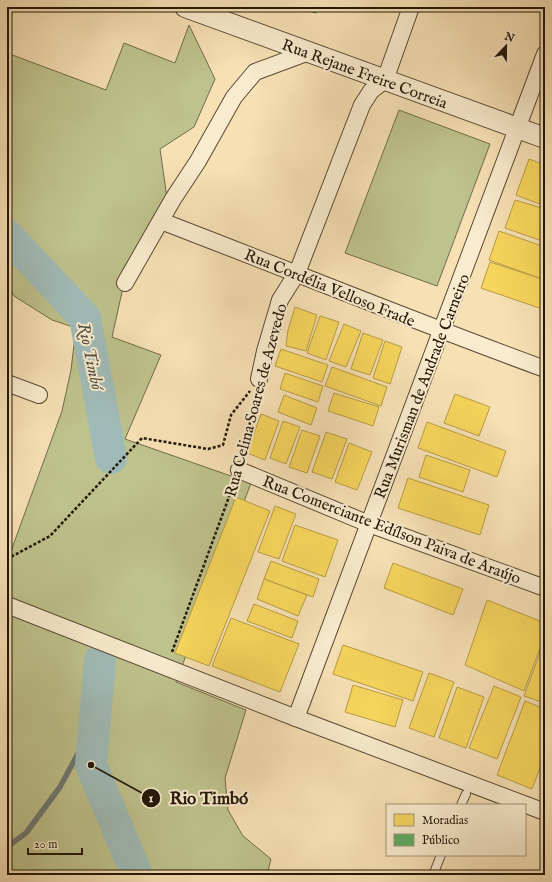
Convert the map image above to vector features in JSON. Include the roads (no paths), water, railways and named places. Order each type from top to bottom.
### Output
[{"type":"street","name":"Rua Rejane Freire Correia","points":[[186,7],[211,11],[309,52],[545,138]]},
{"type":"street","points":[[385,80],[411,7]]},
{"type":"street","points":[[125,282],[173,199],[198,161],[234,97],[255,72],[309,52]]},
{"type":"street","name":"Rua Murisman de Andrade Carneiro","points":[[296,718],[545,54]]},
{"type":"street","name":"Rua Celina Soares de Azevedo","points":[[259,379],[265,351],[280,300],[297,273],[362,105],[371,91],[385,80]]},
{"type":"street","name":"Rua Cordélia Velloso Frade","points":[[161,221],[297,273],[441,331],[545,369]]},
{"type":"street","points":[[7,383],[39,395]]},
{"type":"street","name":"Rua Comerciante Edílson Paiva de Araújo","points":[[240,470],[369,524],[545,588]]},
{"type":"street","points":[[7,605],[296,718],[466,794],[510,804]]},
{"type":"street","points":[[526,808],[545,812]]},
{"type":"lane","points":[[434,875],[441,856]]},
{"type":"waterway","name":"Rio Timbó","points":[[7,235],[85,318],[111,458]]},
{"type":"waterway","name":"Rio Timbó","points":[[100,660],[91,765],[137,875]]},
{"type":"waterway","points":[[7,847],[26,833],[60,787],[94,724]]},
{"type":"place","name":"Rio Timbó","points":[[91,765]]}]
